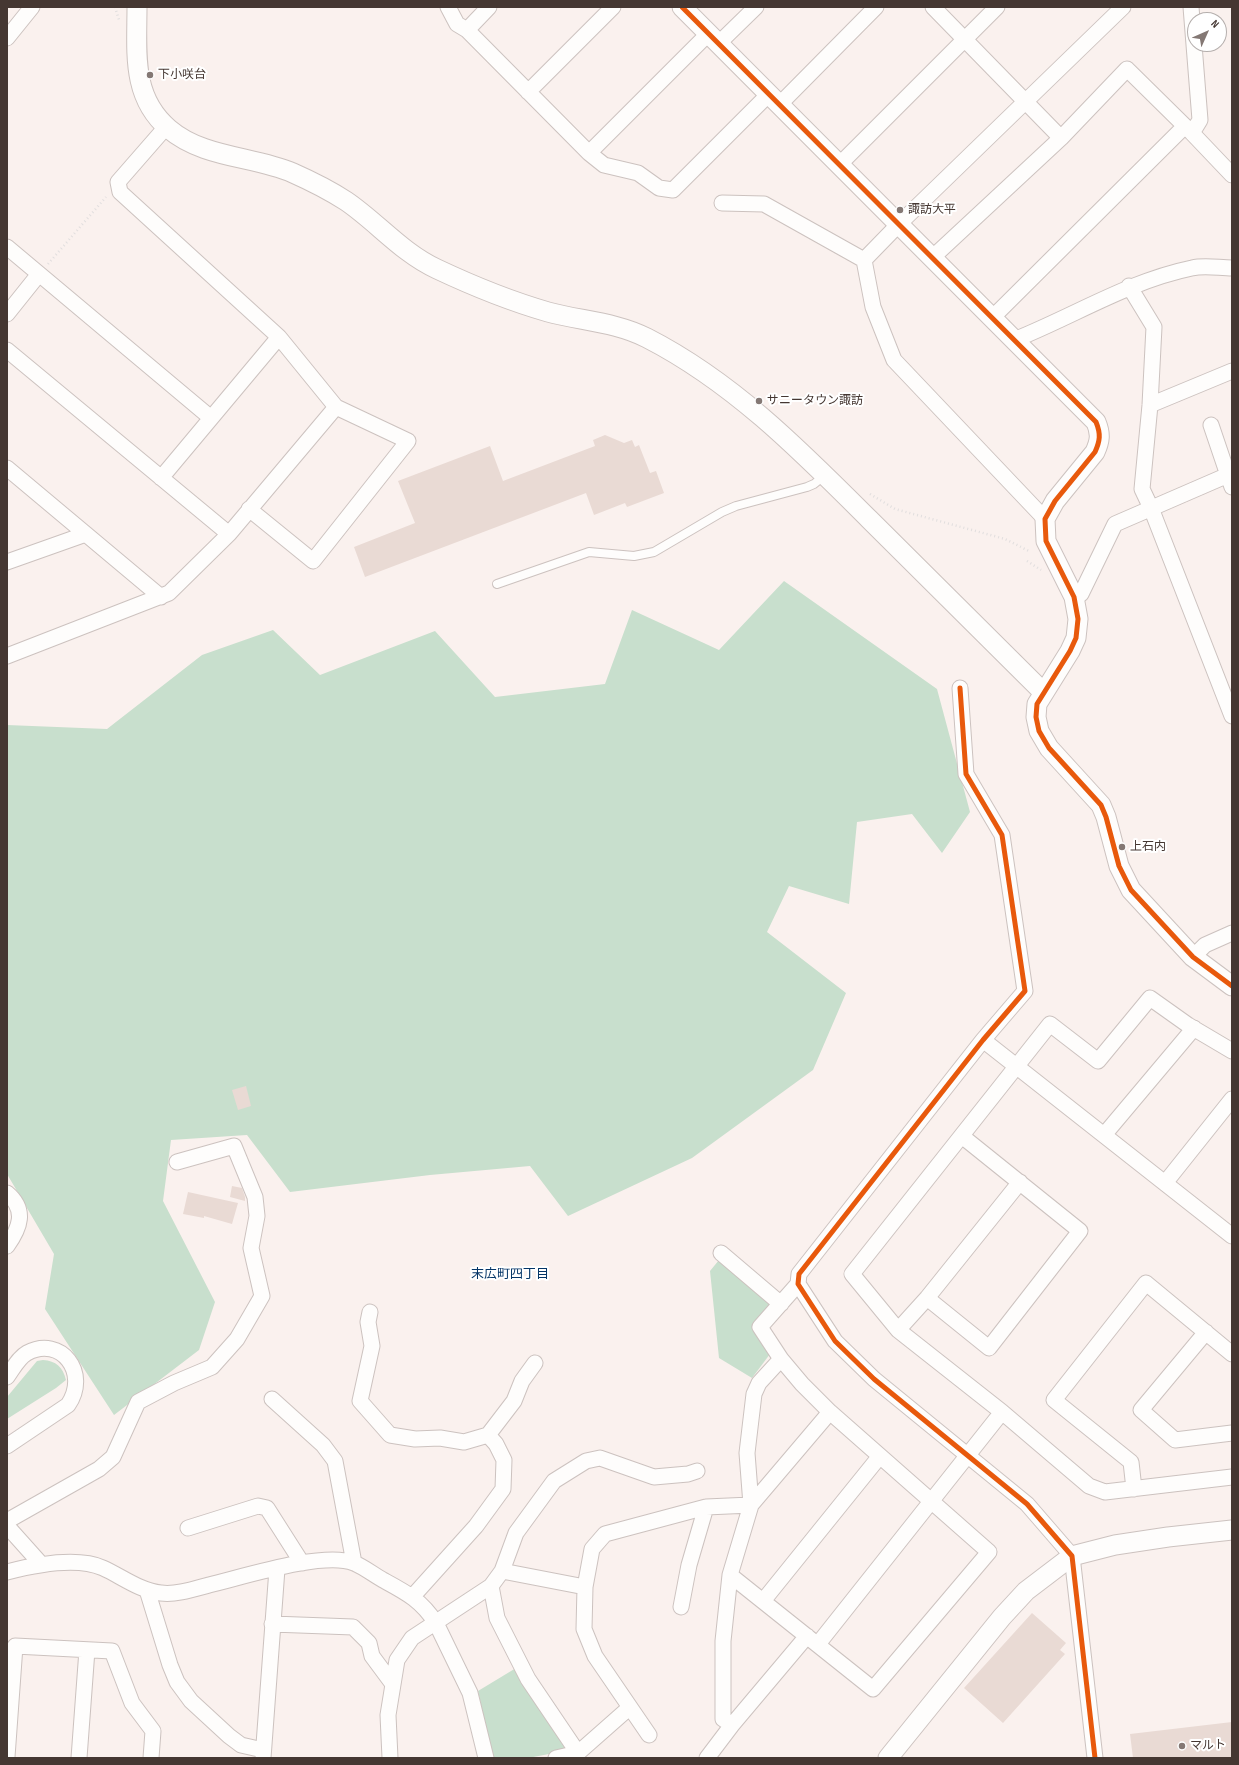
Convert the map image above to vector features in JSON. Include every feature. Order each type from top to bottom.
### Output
[{"type":"street","points":[[7,38],[32,7]]},
{"type":"street","points":[[137,7],[137,65],[139,81],[153,111],[166,127],[180,138],[197,146],[289,172],[317,184],[346,201],[428,265],[462,281],[503,298],[550,313],[610,324],[643,336],[683,358],[726,387],[770,424],[825,475],[1043,692]]},
{"type":"street","points":[[448,7],[457,24],[467,30],[528,92],[604,165],[638,173],[659,188],[673,190],[876,7]]},
{"type":"street","points":[[467,30],[490,7]]},
{"type":"street","points":[[528,92],[613,7]]},
{"type":"street","points":[[682,7],[773,100],[1096,422],[1100,432],[1099,443],[1095,452],[1055,502],[1045,519],[1046,541],[1074,597],[1078,619],[1076,638],[1062,666],[1043,692],[1037,704],[1036,717],[1039,731],[1049,748],[1100,805],[1106,817],[1119,866],[1131,890],[1193,957],[1208,970],[1232,986]]},
{"type":"street","points":[[590,153],[713,39],[756,7]]},
{"type":"street","points":[[933,7],[1061,138]]},
{"type":"street","points":[[839,165],[998,7]]},
{"type":"street","points":[[864,260],[899,224],[1123,7]]},
{"type":"street","points":[[992,318],[1188,129],[1200,120],[1191,7]]},
{"type":"street","points":[[932,257],[1061,138],[1127,69],[1232,175]]},
{"type":"street","points":[[166,127],[118,182],[120,192],[279,337],[336,407],[408,441],[313,561],[249,509]]},
{"type":"street","points":[[722,203],[764,204],[864,260],[873,307],[894,360],[1045,519]]},
{"type":"street","points":[[7,247],[211,418]]},
{"type":"street","points":[[1014,340],[1129,286],[1194,268],[1232,268]]},
{"type":"street","points":[[7,314],[39,274]]},
{"type":"street","points":[[1129,286],[1154,327],[1150,405],[1142,489],[1151,508],[1232,716]]},
{"type":"street","points":[[161,478],[279,337]]},
{"type":"street","points":[[7,350],[229,534]]},
{"type":"street","points":[[1150,405],[1232,371]]},
{"type":"street","points":[[7,656],[169,594],[229,534],[336,407]]},
{"type":"street","points":[[1074,597],[1081,594],[1115,524],[1151,508],[1230,481],[1211,425]]},
{"type":"street","points":[[10,474],[86,534],[161,597]]},
{"type":"street","points":[[7,562],[86,534]]},
{"type":"street","points":[[730,1575],[873,1688],[989,1552],[931,1503],[830,1412],[802,1384],[781,1359],[760,1327],[798,1284],[799,1274],[983,1040],[1025,991],[1002,835],[966,774],[960,688]]},
{"type":"street","points":[[1193,957],[1206,944],[1232,933]]},
{"type":"street","points":[[1232,1051],[1194,1028],[1150,998],[1098,1061],[1050,1024],[852,1274],[898,1330],[1002,1412],[1089,1486],[1105,1492],[1232,1477]]},
{"type":"street","points":[[1104,1135],[1194,1028]]},
{"type":"street","points":[[983,1040],[1165,1183],[1230,1231]]},
{"type":"street","points":[[1165,1183],[1232,1099]]},
{"type":"street","points":[[927,1298],[989,1348],[1080,1231],[962,1137]]},
{"type":"street","points":[[7,1521],[100,1469],[114,1457],[138,1402],[174,1383],[212,1367],[237,1339],[262,1296],[251,1248],[257,1216],[255,1196],[234,1146],[177,1162]]},
{"type":"street","points":[[898,1330],[927,1298],[1020,1182]]},
{"type":"street","points":[[7,1194],[15,1201],[19,1210],[20,1220],[18,1229],[7,1246]]},
{"type":"street","points":[[721,1253],[781,1304]]},
{"type":"street","points":[[1134,1489],[1131,1462],[1054,1400],[1146,1283],[1232,1354]]},
{"type":"street","points":[[798,1284],[835,1341],[874,1379],[1026,1504],[1072,1556],[1095,1758]]},
{"type":"street","points":[[370,1312],[368,1322],[372,1346],[360,1401],[390,1435],[415,1439],[440,1438],[464,1442],[488,1435],[514,1401],[522,1381],[535,1363]]},
{"type":"street","points":[[1206,1332],[1141,1410],[1175,1440],[1232,1433]]},
{"type":"street","points":[[7,1377],[18,1361],[26,1354],[36,1350],[47,1349],[66,1357],[73,1366],[77,1386],[74,1396],[68,1405],[7,1446]]},
{"type":"street","points":[[732,1725],[723,1719],[723,1641],[730,1575],[751,1505],[747,1454],[754,1394],[759,1383],[781,1359]]},
{"type":"street","points":[[272,1399],[323,1445],[335,1461],[354,1563]]},
{"type":"street","points":[[649,1735],[629,1708],[595,1656],[584,1628],[585,1587],[592,1549],[605,1534],[706,1507],[751,1505],[830,1412]]},
{"type":"street","points":[[707,1758],[732,1725],[813,1640],[931,1503],[1002,1412]]},
{"type":"street","points":[[413,1596],[476,1526],[503,1489],[504,1460],[496,1444],[488,1435]]},
{"type":"street","points":[[763,1601],[880,1456]]},
{"type":"street","points":[[390,1758],[388,1715],[396,1660],[412,1638],[491,1586],[502,1571],[516,1533],[537,1502],[554,1481],[586,1462],[600,1458],[654,1477],[688,1474],[697,1470]]},
{"type":"street","points":[[188,1528],[258,1506],[267,1508],[302,1563]]},
{"type":"street","points":[[681,1607],[689,1565],[706,1507]]},
{"type":"street","points":[[7,1526],[41,1564]]},
{"type":"street","points":[[888,1758],[1002,1617],[1026,1591],[1072,1556],[1123,1544],[1232,1530]]},
{"type":"street","points":[[7,1572],[41,1564],[73,1562],[100,1567],[148,1590],[162,1593],[187,1591],[302,1563],[343,1561],[354,1563],[413,1596],[421,1603],[436,1623],[470,1693],[486,1758]]},
{"type":"street","points":[[148,1590],[170,1665],[177,1682],[191,1701],[229,1736],[241,1745],[263,1754],[277,1569]]},
{"type":"street","points":[[502,1571],[585,1587]]},
{"type":"street","points":[[491,1586],[497,1618],[528,1679],[578,1753]]},
{"type":"street","points":[[272,1624],[353,1627],[369,1643],[372,1656],[392,1683]]},
{"type":"street","points":[[7,1757],[15,1646],[112,1651],[132,1703],[152,1731],[151,1758]]},
{"type":"street","points":[[78,1758],[87,1650]]},
{"type":"street","points":[[556,1758],[578,1753],[629,1708]]},
{"type":"lane","points":[[497,584],[589,552],[644,555],[654,552],[722,512],[736,506],[807,487],[814,484],[825,475]]},
{"type":"path","points":[[39,274],[118,182]]},
{"type":"path","points":[[1027,561],[1046,573]]},
{"type":"green space","points":[[784,581],[937,689],[970,812],[942,853],[912,814],[857,822],[849,904],[789,886],[767,932],[846,993],[813,1070],[692,1158],[568,1216],[530,1166],[430,1175],[290,1192],[247,1135],[171,1140],[163,1201],[215,1302],[199,1350],[114,1415],[45,1309],[54,1254],[7,1174],[7,725],[107,729],[202,655],[273,630],[320,675],[435,631],[495,697],[605,684],[632,610],[719,650]]},
{"type":"green space","points":[[719,1260],[771,1303],[754,1326],[770,1354],[752,1378],[719,1358],[710,1271]]},
{"type":"green space","points":[[43,1360],[55,1363],[61,1368],[66,1380],[7,1419],[7,1397],[37,1361]]},
{"type":"green space","points":[[516,1668],[570,1750],[528,1758],[493,1758],[478,1691]]},
{"type":"building","points":[[605,435],[624,443],[632,440],[635,447],[639,445],[650,473],[656,471],[664,493],[627,507],[625,503],[594,515],[586,493],[365,577],[354,547],[415,523],[398,481],[490,446],[503,481],[595,446],[593,440]]},
{"type":"building","points":[[246,1086],[251,1106],[238,1110],[232,1090]]},
{"type":"building","points":[[232,1186],[242,1188],[245,1201],[230,1197]]},
{"type":"building","points":[[188,1192],[238,1203],[232,1224],[204,1216],[204,1218],[183,1214]]},
{"type":"building","points":[[1032,1613],[1066,1643],[1060,1650],[1065,1654],[1003,1723],[964,1688]]},
{"type":"building","name":"マルト","points":[[1232,1722],[1232,1758],[1133,1758],[1130,1734]]},
{"type":"cycle path","points":[[682,7],[1096,422],[1099,430],[1099,437],[1095,452],[1055,501],[1045,519],[1046,541],[1074,597],[1078,619],[1076,638],[1070,651],[1037,704],[1036,717],[1039,731],[1049,748],[1101,805],[1106,817],[1119,866],[1131,890],[1193,957],[1232,986]]},
{"type":"cycle path","points":[[960,688],[966,774],[1002,835],[1025,991],[983,1040],[799,1274],[798,1284],[835,1341],[874,1379],[1027,1504],[1072,1556],[1095,1758]]},
{"type":"place","name":"下小咲台","points":[[150,75]]},
{"type":"place","name":"諏訪大平","points":[[900,210]]},
{"type":"place","name":"サニータウン諏訪","points":[[759,401]]},
{"type":"place","name":"上石内","points":[[1122,847]]},
{"type":"place","name":"マルト","points":[[1182,1746]]},
{"type":"district","name":"末広町四丁目","points":[[510,1275]]}]
